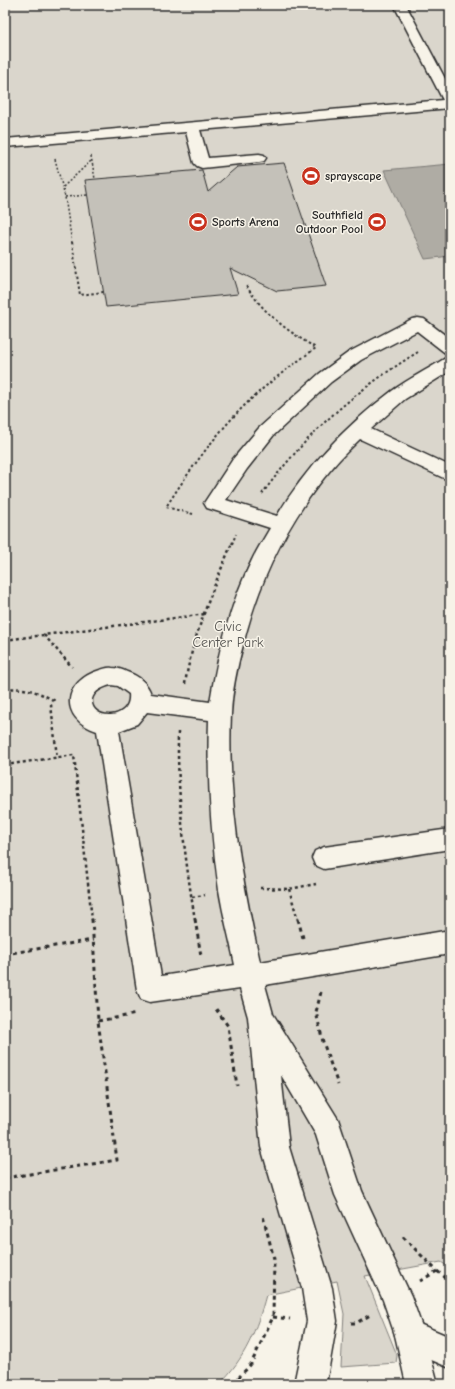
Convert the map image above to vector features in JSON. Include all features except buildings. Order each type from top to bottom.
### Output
[{"type":"street","points":[[400,5],[450,101]]},
{"type":"street","points":[[5,143],[450,104]]},
{"type":"street","points":[[192,127],[202,163],[259,158]]},
{"type":"street","points":[[281,524],[214,503],[240,464],[266,432],[325,378],[355,356],[418,323],[450,348]]},
{"type":"street","points":[[310,1384],[322,1321],[317,1288],[275,1147],[261,1017],[250,976],[232,892],[224,835],[219,751],[220,712],[231,653],[246,599],[262,560],[281,524],[310,482],[326,462],[358,430],[399,395],[450,363]]},
{"type":"street","points":[[358,430],[450,474]]},
{"type":"street","points":[[111,676],[129,680],[136,686],[140,694],[138,709],[129,718],[116,724],[107,724],[88,718],[80,703],[81,695],[85,688],[92,682],[101,678],[111,676]]},
{"type":"street","points":[[140,702],[220,712]]},
{"type":"street","points":[[107,724],[150,990],[312,966],[444,942]]},
{"type":"street","points":[[324,858],[450,839]]},
{"type":"street","points":[[261,1017],[328,1129],[349,1195],[396,1296],[410,1335],[422,1384]]},
{"type":"street","points":[[410,1335],[450,1353]]},
{"type":"path","points":[[52,139],[58,176],[65,197],[80,295],[103,292]]},
{"type":"path","points":[[62,187],[92,160]]},
{"type":"path","points":[[65,197],[87,195]]},
{"type":"path","points":[[195,515],[166,507],[183,478],[236,414],[288,368],[316,348],[286,330],[254,298],[245,284]]},
{"type":"path","points":[[5,640],[206,614]]},
{"type":"path","points":[[44,635],[74,668]]},
{"type":"path","points":[[5,689],[20,687],[36,690],[53,700]]},
{"type":"path","points":[[5,765],[74,755],[94,940],[98,1021],[117,1160],[5,1178]]},
{"type":"path","points":[[290,888],[321,993],[316,1012],[323,1042],[338,1087]]},
{"type":"path","points":[[5,954],[94,940]]},
{"type":"path","points":[[209,1007],[216,1010],[228,1026],[238,1094]]},
{"type":"path","points":[[98,1021],[142,1013]]},
{"type":"path","points":[[233,1384],[251,1364],[273,1317],[274,1259],[262,1215]]},
{"type":"path","points":[[402,1236],[437,1271],[450,1281]]},
{"type":"path","points":[[415,1284],[437,1271]]},
{"type":"path","points":[[344,1324],[356,1323],[373,1313]]},
{"type":"path","points":[[273,1317],[295,1320]]},
{"type":"green space","name":"Civic Center Park","points":[[5,5],[450,5],[450,1268],[441,1262],[365,1276],[397,1355],[396,1363],[341,1367],[344,1314],[337,1281],[266,1295],[259,1320],[249,1343],[236,1364],[219,1384],[5,1384]]},
{"type":"shaded area","points":[[450,164],[450,256],[425,259],[384,170]]},
{"type":"place","name":"sprayscape","points":[[311,176]]},
{"type":"place","name":"Sports Arena","points":[[198,222]]},
{"type":"place","name":"Southfield Outdoor Pool","points":[[377,222]]}]
